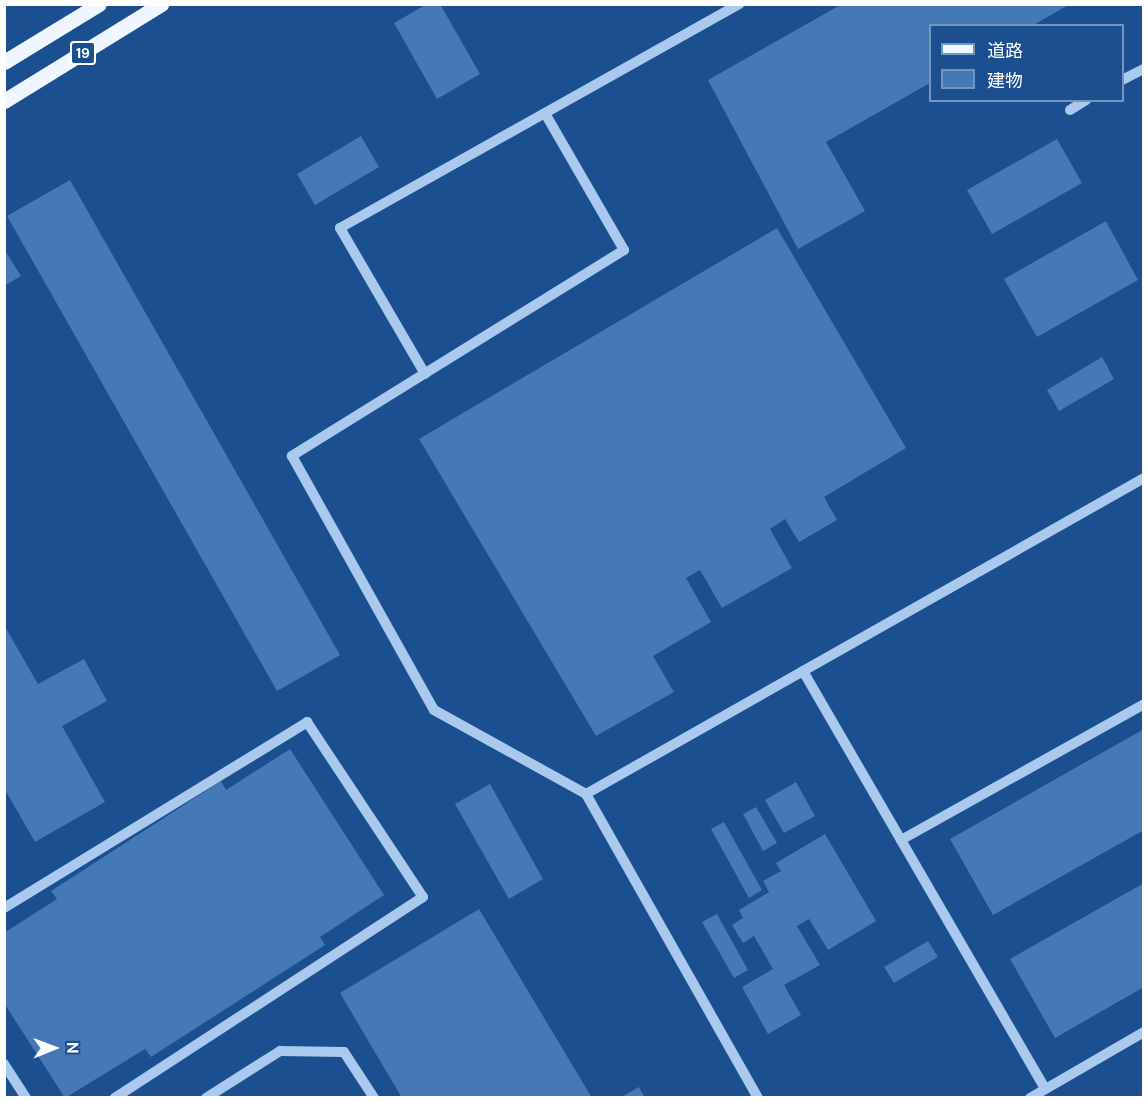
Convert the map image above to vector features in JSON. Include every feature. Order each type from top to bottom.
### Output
[{"type":"main road","name":"19","points":[[4,62],[99,4]]},
{"type":"main road","name":"19","points":[[4,100],[161,4]]},
{"type":"lane","points":[[425,374],[340,228],[546,115],[739,4]]},
{"type":"lane","points":[[1124,79],[1143,69]]},
{"type":"lane","points":[[1070,110],[1083,102]]},
{"type":"lane","points":[[546,115],[624,250],[292,456],[434,710],[586,794],[758,1098]]},
{"type":"lane","points":[[586,794],[1143,478]]},
{"type":"lane","points":[[803,671],[1045,1089]]},
{"type":"lane","points":[[901,840],[1143,704]]},
{"type":"lane","points":[[4,908],[306,722],[423,897],[115,1098]]},
{"type":"lane","points":[[1030,1098],[1143,1032]]},
{"type":"lane","points":[[206,1098],[280,1051],[344,1052],[374,1098]]},
{"type":"lane","points":[[4,1064],[26,1098]]},
{"type":"building","points":[[427,4],[440,4],[480,74],[437,99],[394,23]]},
{"type":"building","points":[[842,4],[1070,4],[1035,24],[929,24],[929,84],[826,142],[865,211],[798,249],[708,80]]},
{"type":"building","points":[[361,136],[379,167],[315,205],[297,174]]},
{"type":"building","points":[[1057,139],[1082,183],[992,234],[967,190]]},
{"type":"building","points":[[70,180],[340,655],[277,691],[7,216]]},
{"type":"building","points":[[1106,221],[1138,280],[1037,337],[1004,279]]},
{"type":"building","points":[[777,228],[906,448],[824,497],[837,520],[799,542],[785,519],[770,529],[792,568],[722,608],[700,570],[686,578],[711,622],[653,656],[674,692],[596,736],[419,439]]},
{"type":"building","points":[[4,249],[21,276],[4,286]]},
{"type":"building","points":[[1102,357],[1114,379],[1059,411],[1047,390]]},
{"type":"building","points":[[4,625],[38,684],[84,659],[107,701],[62,726],[105,802],[35,842],[4,788]]},
{"type":"building","points":[[1144,729],[1144,830],[993,915],[950,839]]},
{"type":"building","points":[[290,749],[384,895],[320,937],[325,945],[151,1057],[145,1049],[65,1098],[4,1003],[4,933],[57,899],[51,891],[221,781],[226,790]]},
{"type":"building","points":[[796,782],[815,816],[784,833],[765,800]]},
{"type":"building","points":[[490,784],[543,879],[509,899],[455,804]]},
{"type":"building","points":[[756,807],[777,843],[763,851],[743,814]]},
{"type":"building","points":[[724,822],[762,890],[749,898],[711,829]]},
{"type":"building","points":[[825,834],[876,921],[828,950],[809,919],[797,926],[820,965],[784,985],[801,1015],[768,1034],[742,987],[773,969],[754,936],[743,943],[732,925],[743,918],[739,910],[769,892],[763,881],[781,871],[776,863]]},
{"type":"building","points":[[1144,883],[1144,987],[1055,1038],[1010,959]]},
{"type":"building","points":[[479,909],[592,1098],[402,1098],[340,993]]},
{"type":"building","points":[[717,914],[748,970],[734,978],[702,922]]},
{"type":"building","points":[[928,941],[938,957],[894,983],[884,967]]},
{"type":"building","points":[[639,1087],[645,1098],[620,1098]]}]
